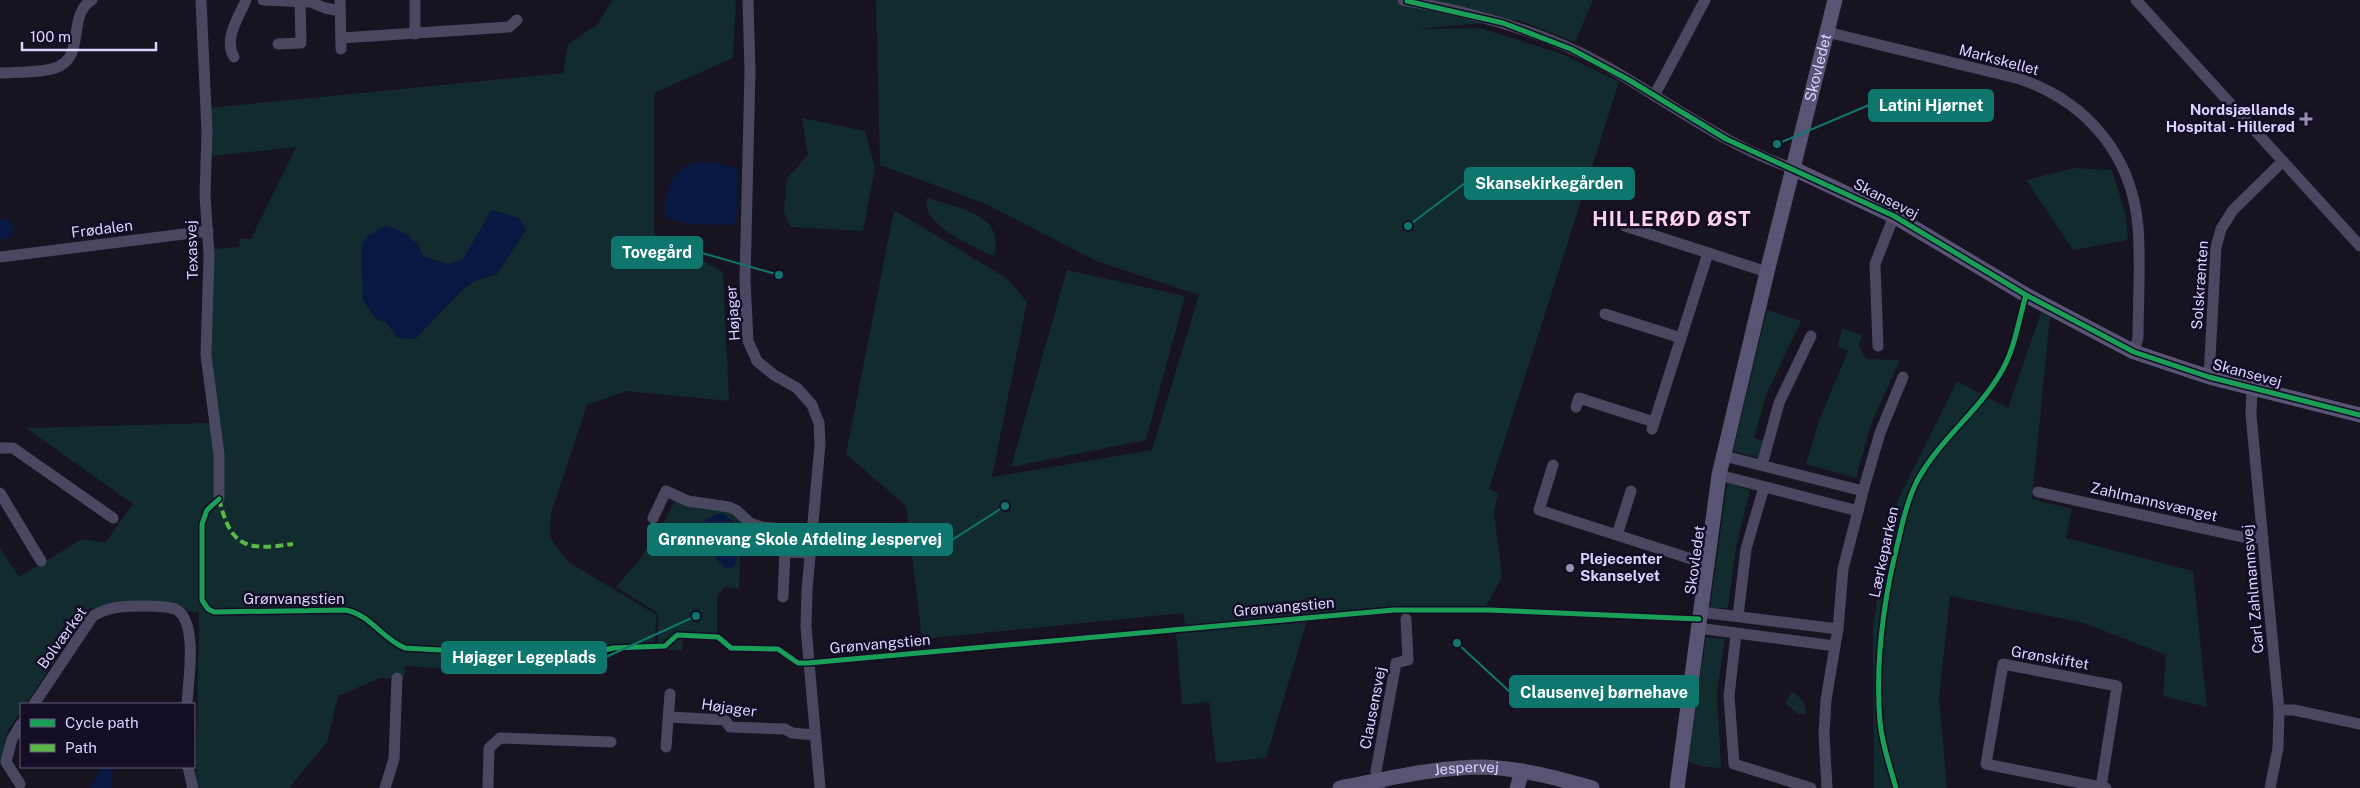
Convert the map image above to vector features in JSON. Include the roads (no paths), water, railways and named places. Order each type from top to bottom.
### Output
[{"type":"street","points":[[0,73],[56,68],[66,61],[74,51],[78,18],[82,9],[92,0]]},
{"type":"street","name":"Texasvej","points":[[201,0],[207,147],[205,195],[208,231],[206,355],[219,455],[219,498]]},
{"type":"street","points":[[234,57],[229,48],[230,38],[246,0]]},
{"type":"street","points":[[263,0],[300,0],[340,6],[341,43],[415,34],[509,27],[516,20]]},
{"type":"street","points":[[278,44],[301,43],[300,0]]},
{"type":"street","points":[[415,0],[415,34]]},
{"type":"street","name":"Højager","points":[[748,0],[750,71],[745,280],[748,341],[757,361],[774,375],[797,388],[812,405],[819,423],[820,444],[810,553],[806,627],[820,788]]},
{"type":"street","name":"Skansevej","points":[[1403,0],[1502,23],[1540,36],[1600,63],[1726,139],[1894,216],[2026,295],[2134,352],[2209,376],[2360,416]]},
{"type":"street","points":[[1654,96],[1705,0]]},
{"type":"street","name":"Skovledet","points":[[1676,788],[1719,475],[1792,168],[1835,0]]},
{"type":"street","points":[[2136,0],[2360,246]]},
{"type":"street","name":"Markskellet","points":[[1828,32],[2020,79],[2044,87],[2086,116],[2108,141],[2120,163],[2130,188],[2138,227],[2138,338],[2134,352]]},
{"type":"street","name":"Solskrænten","points":[[2209,376],[2216,247],[2221,229],[2233,210],[2283,161]]},
{"type":"street","points":[[1878,346],[1875,264],[1894,216]]},
{"type":"street","points":[[1625,226],[1767,272]]},
{"type":"street","name":"Frødalen","points":[[0,257],[208,231]]},
{"type":"street","points":[[1576,406],[1579,398],[1653,426],[1708,253]]},
{"type":"street","points":[[1605,314],[1681,338]]},
{"type":"street","points":[[1762,465],[1779,403],[1811,336]]},
{"type":"street","points":[[1827,788],[1824,734],[1826,700],[1838,629],[1843,569],[1880,433],[1903,377]]},
{"type":"street","name":"Carl Zahlmannsvej","points":[[2252,387],[2251,415],[2279,710],[2278,748],[2270,788]]},
{"type":"street","points":[[0,448],[13,448],[114,518]]},
{"type":"street","points":[[1724,456],[1863,492]]},
{"type":"street","points":[[1553,464],[1539,510],[1707,564]]},
{"type":"street","points":[[1719,475],[1858,511]]},
{"type":"street","points":[[1738,616],[1746,549],[1764,486]]},
{"type":"street","points":[[653,518],[666,491],[688,502],[729,507],[736,510],[750,523],[761,527],[784,529],[783,597]]},
{"type":"street","points":[[1617,535],[1631,491]]},
{"type":"street","name":"Zahlmannsvænget","points":[[2038,491],[2242,537],[2263,538]]},
{"type":"street","points":[[0,493],[41,561]]},
{"type":"street","points":[[784,552],[810,553]]},
{"type":"street","name":"Bolværket","points":[[35,703],[93,616],[104,609],[123,606],[159,606],[175,610],[187,622],[190,635],[187,703]]},
{"type":"street","name":"Skovledet","points":[[1700,612],[1838,629]]},
{"type":"street","name":"Clausensvej","points":[[1379,784],[1376,771],[1396,663],[1408,660],[1406,619]]},
{"type":"street","points":[[1698,628],[1835,646]]},
{"type":"street","points":[[1736,634],[1729,696],[1734,764],[1811,788]]},
{"type":"street","name":"Grønskiftet","points":[[2003,664],[2117,686],[2103,788],[1986,764],[2003,664]]},
{"type":"street","points":[[391,786],[397,678]]},
{"type":"street","points":[[666,747],[670,694]]},
{"type":"street","points":[[2279,710],[2294,710],[2360,724]]},
{"type":"street","name":"Højager","points":[[669,717],[725,720],[730,727],[785,729],[792,733],[814,735]]},
{"type":"street","points":[[20,726],[12,739],[6,762],[20,784]]},
{"type":"street","points":[[488,788],[489,748],[500,738],[611,742]]},
{"type":"street","name":"Jespervej","points":[[1340,788],[1379,784],[1444,769],[1484,767],[1522,771],[1592,788]]},
{"type":"street","points":[[188,768],[193,788]]},
{"type":"street","points":[[1517,788],[1522,771]]},
{"type":"water","points":[[711,162],[737,168],[737,214],[734,225],[680,222],[665,216],[667,193],[678,173],[690,164]]},
{"type":"water","points":[[492,210],[519,218],[526,230],[497,274],[476,280],[462,290],[415,339],[398,338],[386,322],[377,320],[363,301],[361,250],[365,238],[385,226],[392,228],[409,236],[424,257],[448,264],[463,259]]},
{"type":"water","points":[[6,219],[12,223],[13,234],[11,237],[0,239],[0,220]]},
{"type":"water","points":[[722,513],[740,529],[736,564],[731,568],[725,568],[703,545],[698,536],[706,520]]},
{"type":"water","points":[[101,768],[114,768],[111,777],[112,788],[89,788]]},
{"type":"place","name":"Nordsjællands Hospital - Hillerød","points":[[2306,119]]},
{"type":"place","name":"Latini Hjørnet","points":[[1777,144]]},
{"type":"place","name":"Skansekirkegården","points":[[1408,226]]},
{"type":"place","name":"Tovegård","points":[[779,275]]},
{"type":"place","name":"Grønnevang Skole Afdeling Jespervej","points":[[1005,506]]},
{"type":"place","name":"Plejecenter Skanselyet","points":[[1570,568]]},
{"type":"place","name":"Højager Legeplads","points":[[696,616]]},
{"type":"place","name":"Clausenvej børnehave","points":[[1457,643]]},
{"type":"district","name":"HILLERØD ØST","points":[[1672,219]]}]
